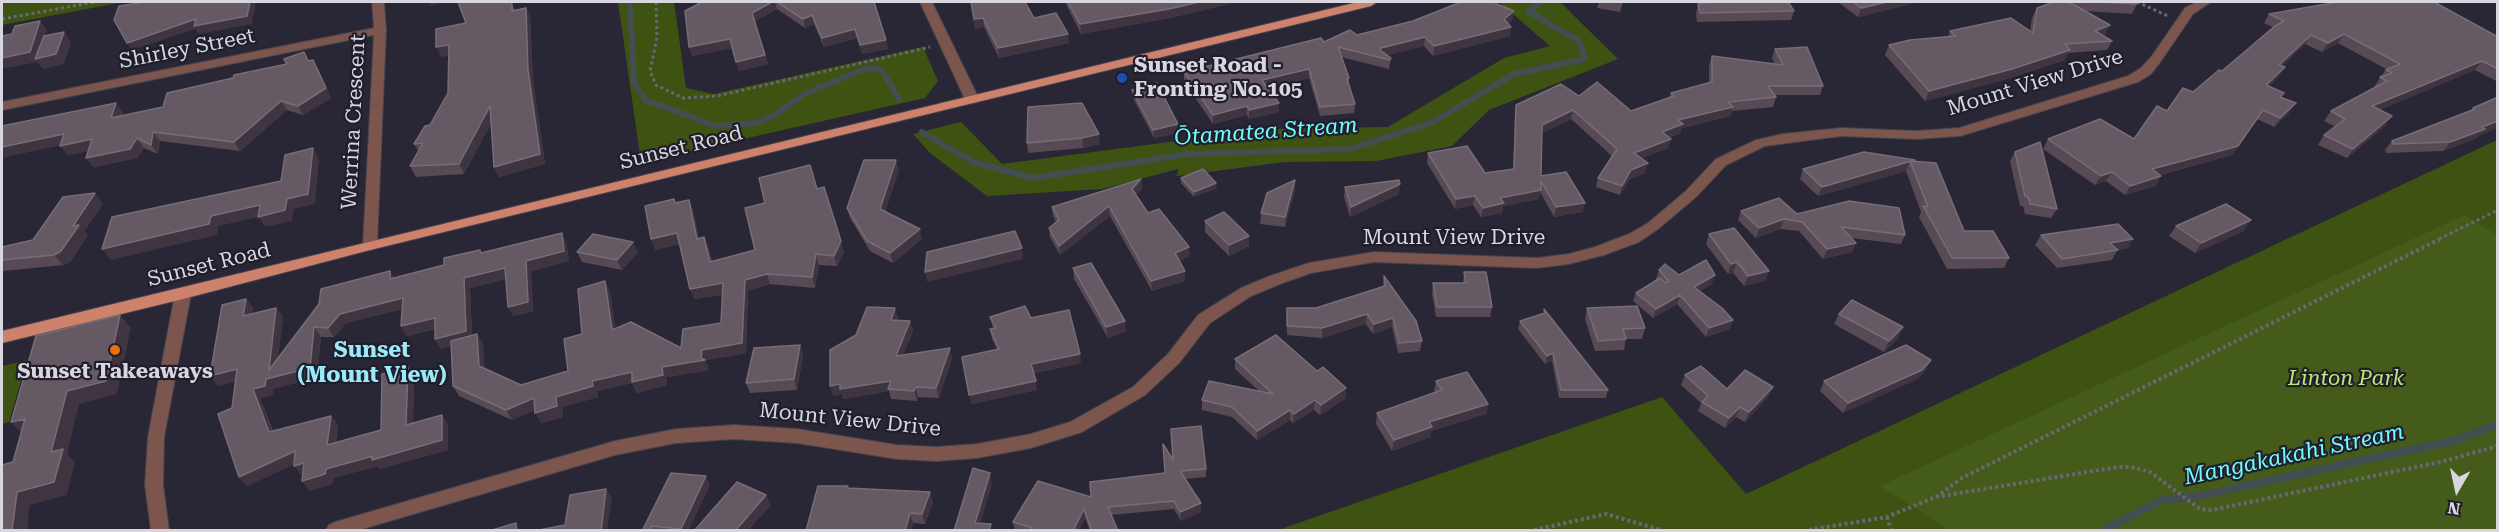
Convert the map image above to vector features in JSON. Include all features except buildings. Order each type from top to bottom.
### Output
[{"type":"main road","name":"Sunset Road","points":[[2,337],[183,294],[370,245],[1371,2]]},
{"type":"street","name":"Werrina Crescent","points":[[370,245],[380,30],[378,2]]},
{"type":"street","points":[[926,2],[972,99]]},
{"type":"street","name":"Mount View Drive","points":[[334,531],[615,448],[676,436],[734,432],[797,436],[897,452],[937,454],[977,451],[1031,441],[1076,427],[1139,391],[1174,358],[1211,314],[1246,292],[1275,280],[1309,268],[1374,256],[1537,263],[1569,259],[1599,251],[1634,238],[1653,226],[1691,194],[1721,162],[1761,143],[1811,134],[1841,132],[1924,135],[1960,132],[2133,79],[2146,71],[2157,58],[2180,21],[2189,11],[2205,2]]},
{"type":"street","name":"Shirley Street","points":[[2,106],[380,30]]},
{"type":"street","points":[[160,531],[154,485],[156,437],[183,294]]},
{"type":"path","points":[[2,19],[95,2]]},
{"type":"path","points":[[656,2],[657,38],[650,71],[657,86],[683,98],[717,96],[945,44]]},
{"type":"path","points":[[2137,2],[2180,21]]},
{"type":"path","points":[[1935,497],[1962,478],[2498,210]]},
{"type":"path","points":[[1809,531],[1887,517],[1935,497],[2118,467],[2142,469],[2159,477],[2200,509],[2212,510],[2451,459],[2498,446]]},
{"type":"path","points":[[1534,531],[1606,514],[1661,531]]},
{"type":"path","points":[[1887,517],[1891,531]]},
{"type":"green space","points":[[2,2],[124,2],[2,25]]},
{"type":"green space","points":[[618,2],[674,2],[686,88],[714,94],[923,47],[938,81],[925,98],[641,162]]},
{"type":"green space","points":[[1499,2],[1560,2],[1618,59],[1489,110],[1452,146],[1376,161],[1285,162],[1177,176],[1178,169],[1102,189],[987,196],[930,153],[913,134],[961,122],[1002,164],[1268,129],[1388,127],[1504,58],[1550,46]]},
{"type":"green space","name":"Linton Park","points":[[2497,140],[2497,530],[1278,530],[1662,397],[1746,494]]},
{"type":"green space","points":[[2465,215],[2497,235],[2497,530],[1950,530],[1880,486]]},
{"type":"green space","points":[[27,360],[9,422],[2,424],[2,366]]},
{"type":"waterway","name":"Ōtamatea Stream","points":[[630,2],[634,82],[645,100],[716,126],[757,123],[775,115],[804,94],[867,68],[882,70],[899,99]]},
{"type":"waterway","name":"Ōtamatea Stream","points":[[922,132],[973,162],[1033,178],[1188,154],[1350,149],[1433,122],[1514,74],[1585,59],[1579,41],[1528,11],[1541,2]]},
{"type":"waterway","name":"Mangakakahi Stream","points":[[2103,530],[2162,500],[2199,496],[2456,440],[2498,424]]},
{"type":"place","name":"Sunset Road - Fronting No.105","points":[[1122,78]]},
{"type":"place","name":"Sunset Takeaways","points":[[115,350]]},
{"type":"district","name":"Sunset (Mount View)","points":[[372,364]]}]
